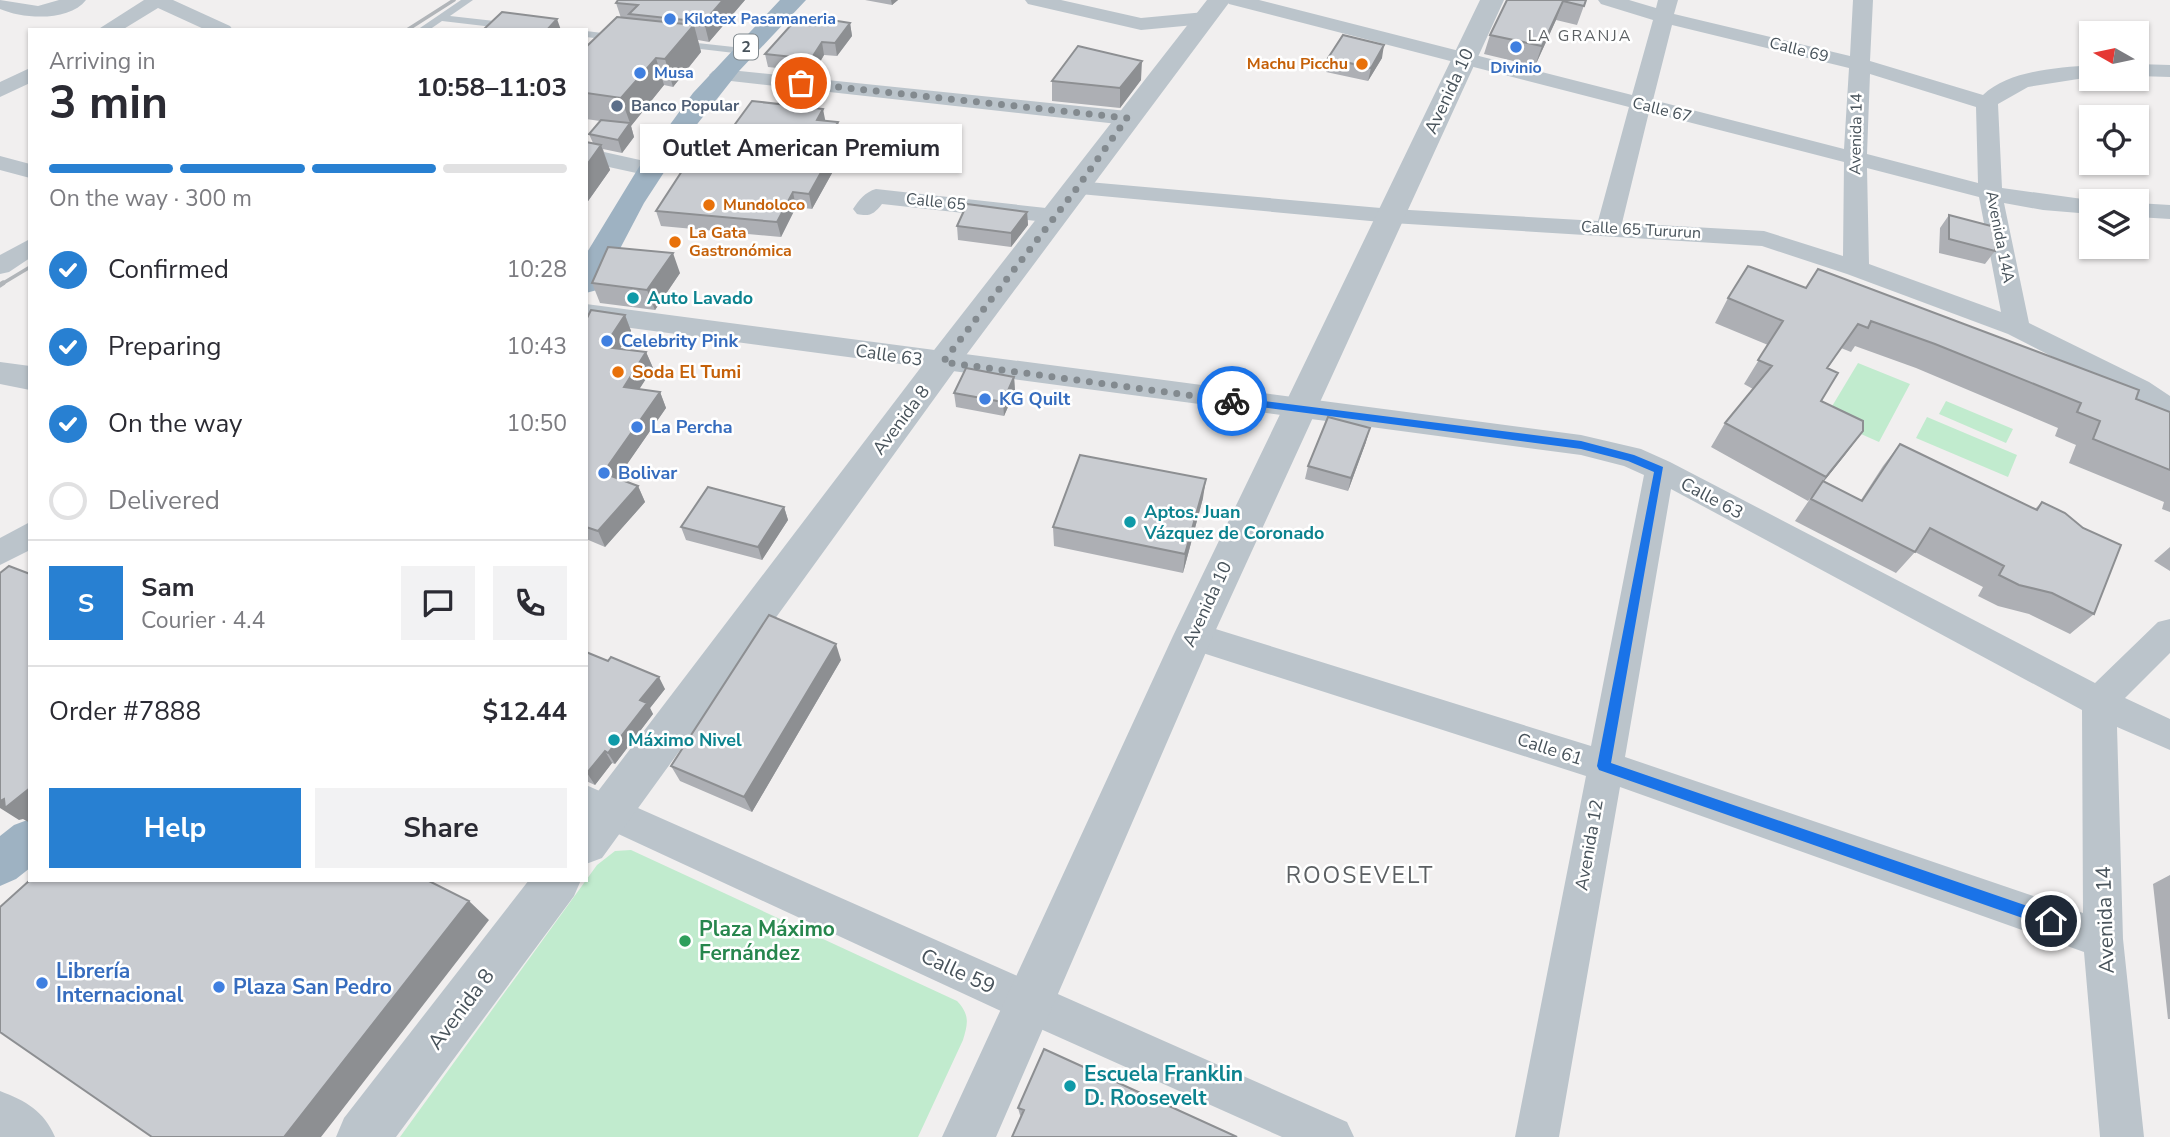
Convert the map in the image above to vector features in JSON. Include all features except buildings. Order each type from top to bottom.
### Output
[{"type":"highway","name":"2","points":[[588,279],[613,231],[680,124],[720,75],[794,0]]},
{"type":"highway","points":[[0,864],[28,842]]},
{"type":"street","points":[[0,2],[33,14],[50,11],[76,0]]},
{"type":"street","points":[[110,28],[158,0],[219,28]]},
{"type":"street","points":[[1035,0],[1141,24],[1178,51]]},
{"type":"street","name":"Calle 67","points":[[1236,0],[1990,193],[2043,203],[2079,206]]},
{"type":"street","name":"Avenida 10","points":[[969,1137],[1297,409],[1392,216],[1492,0]]},
{"type":"street","name":"Calle 69","points":[[1608,0],[1666,8],[1987,103]]},
{"type":"street","name":"Avenida 14","points":[[1856,268],[1855,160],[1863,0]]},
{"type":"street","points":[[1608,228],[1666,8]]},
{"type":"street","points":[[1141,24],[1212,9]]},
{"type":"street","name":"Avenida 8","points":[[588,837],[598,807],[1077,188],[1127,118],[1212,9]]},
{"type":"street","points":[[2149,70],[2170,71]]},
{"type":"street","points":[[1987,103],[1996,91],[2060,74],[2079,72]]},
{"type":"street","points":[[0,91],[28,75]]},
{"type":"street","points":[[720,75],[1127,118]]},
{"type":"street","name":"Avenida 14A","points":[[1987,103],[1990,193],[2017,328]]},
{"type":"street","points":[[588,155],[650,169]]},
{"type":"street","points":[[0,163],[28,170]]},
{"type":"street","name":"Calle 65 Tururun","points":[[1077,188],[1392,216],[1765,239],[1856,268],[2017,328],[2139,389],[2170,410]]},
{"type":"street","name":"Calle 65","points":[[865,209],[876,195],[1055,216]]},
{"type":"street","points":[[2149,211],[2170,212]]},
{"type":"street","points":[[0,266],[28,248]]},
{"type":"street","name":"Calle 63","points":[[588,313],[1581,445],[1631,457],[2099,702],[2170,735]]},
{"type":"street","points":[[0,373],[28,378]]},
{"type":"street","name":"Avenida 12","points":[[1537,1137],[1660,470]]},
{"type":"street","points":[[2099,702],[2170,632]]},
{"type":"street","name":"Calle 61","points":[[1193,636],[1604,766],[2104,939]]},
{"type":"street","name":"Avenida 14","points":[[2099,702],[2104,939],[2122,1137]]},
{"type":"street","name":"Calle 59","points":[[598,807],[1030,1004],[1332,1137]]},
{"type":"street","name":"Avenida 8","points":[[363,1137],[556,882]]},
{"type":"street","points":[[0,1116],[28,1137]]},
{"type":"lane","points":[[425,28],[468,0]]},
{"type":"lane","points":[[441,18],[530,28]]},
{"type":"lane","points":[[588,35],[626,38]]},
{"type":"lane","points":[[665,43],[743,51]]},
{"type":"green space","points":[[1858,363],[1910,384],[1879,442],[1825,418]]},
{"type":"green space","points":[[1946,401],[2013,429],[2006,443],[1939,414]]},
{"type":"green space","points":[[1927,417],[2017,455],[2008,477],[1916,438]]},
{"type":"green space","name":"Plaza Máximo Fernández","points":[[631,850],[957,1001],[967,1019],[963,1040],[918,1137],[400,1137],[585,882],[588,882],[588,877],[597,865],[615,851]]},
{"type":"railway","points":[[410,28],[454,0]]},
{"type":"railway","points":[[3,283],[0,285],[28,268]]},
{"type":"way so far","points":[[801,83],[1127,118],[1077,188],[943,362],[1232,401]]},
{"type":"place","name":"Kilotex Pasamaneria","points":[[670,19]]},
{"type":"place","name":"Divinio","points":[[1516,47]]},
{"type":"place","name":"Machu Picchu","points":[[1362,64]]},
{"type":"place","name":"Musa","points":[[640,73]]},
{"type":"place","name":"Outlet American Premium","points":[[801,83]]},
{"type":"place","name":"Banco Popular","points":[[617,106]]},
{"type":"place","name":"Mundoloco","points":[[709,205]]},
{"type":"place","name":"La Gata Gastronómica","points":[[675,242]]},
{"type":"place","name":"Auto Lavado","points":[[633,298]]},
{"type":"place","name":"Celebrity Pink","points":[[607,341]]},
{"type":"place","name":"Soda El Tumi","points":[[618,372]]},
{"type":"place","name":"KG Quilt","points":[[985,399]]},
{"type":"place","name":"La Percha","points":[[637,427]]},
{"type":"place","name":"Bolivar","points":[[604,473]]},
{"type":"place","name":"Aptos. Juan Vázquez de Coronado","points":[[1130,522]]},
{"type":"place","name":"Máximo Nivel","points":[[614,740]]},
{"type":"place","name":"Plaza Máximo Fernández","points":[[685,941]]},
{"type":"place","name":"Librería Internacional","points":[[42,983]]},
{"type":"place","name":"Plaza San Pedro","points":[[219,987]]},
{"type":"place","name":"Escuela Franklin D. Roosevelt","points":[[1070,1086]]},
{"type":"district","name":"LA GRANJA","points":[[1580,36]]},
{"type":"district","name":"ROOSEVELT","points":[[1360,875]]},
{"type":"route","points":[[1232,401],[1581,445],[1631,457],[1660,470],[1604,766],[2051,921]]}]
